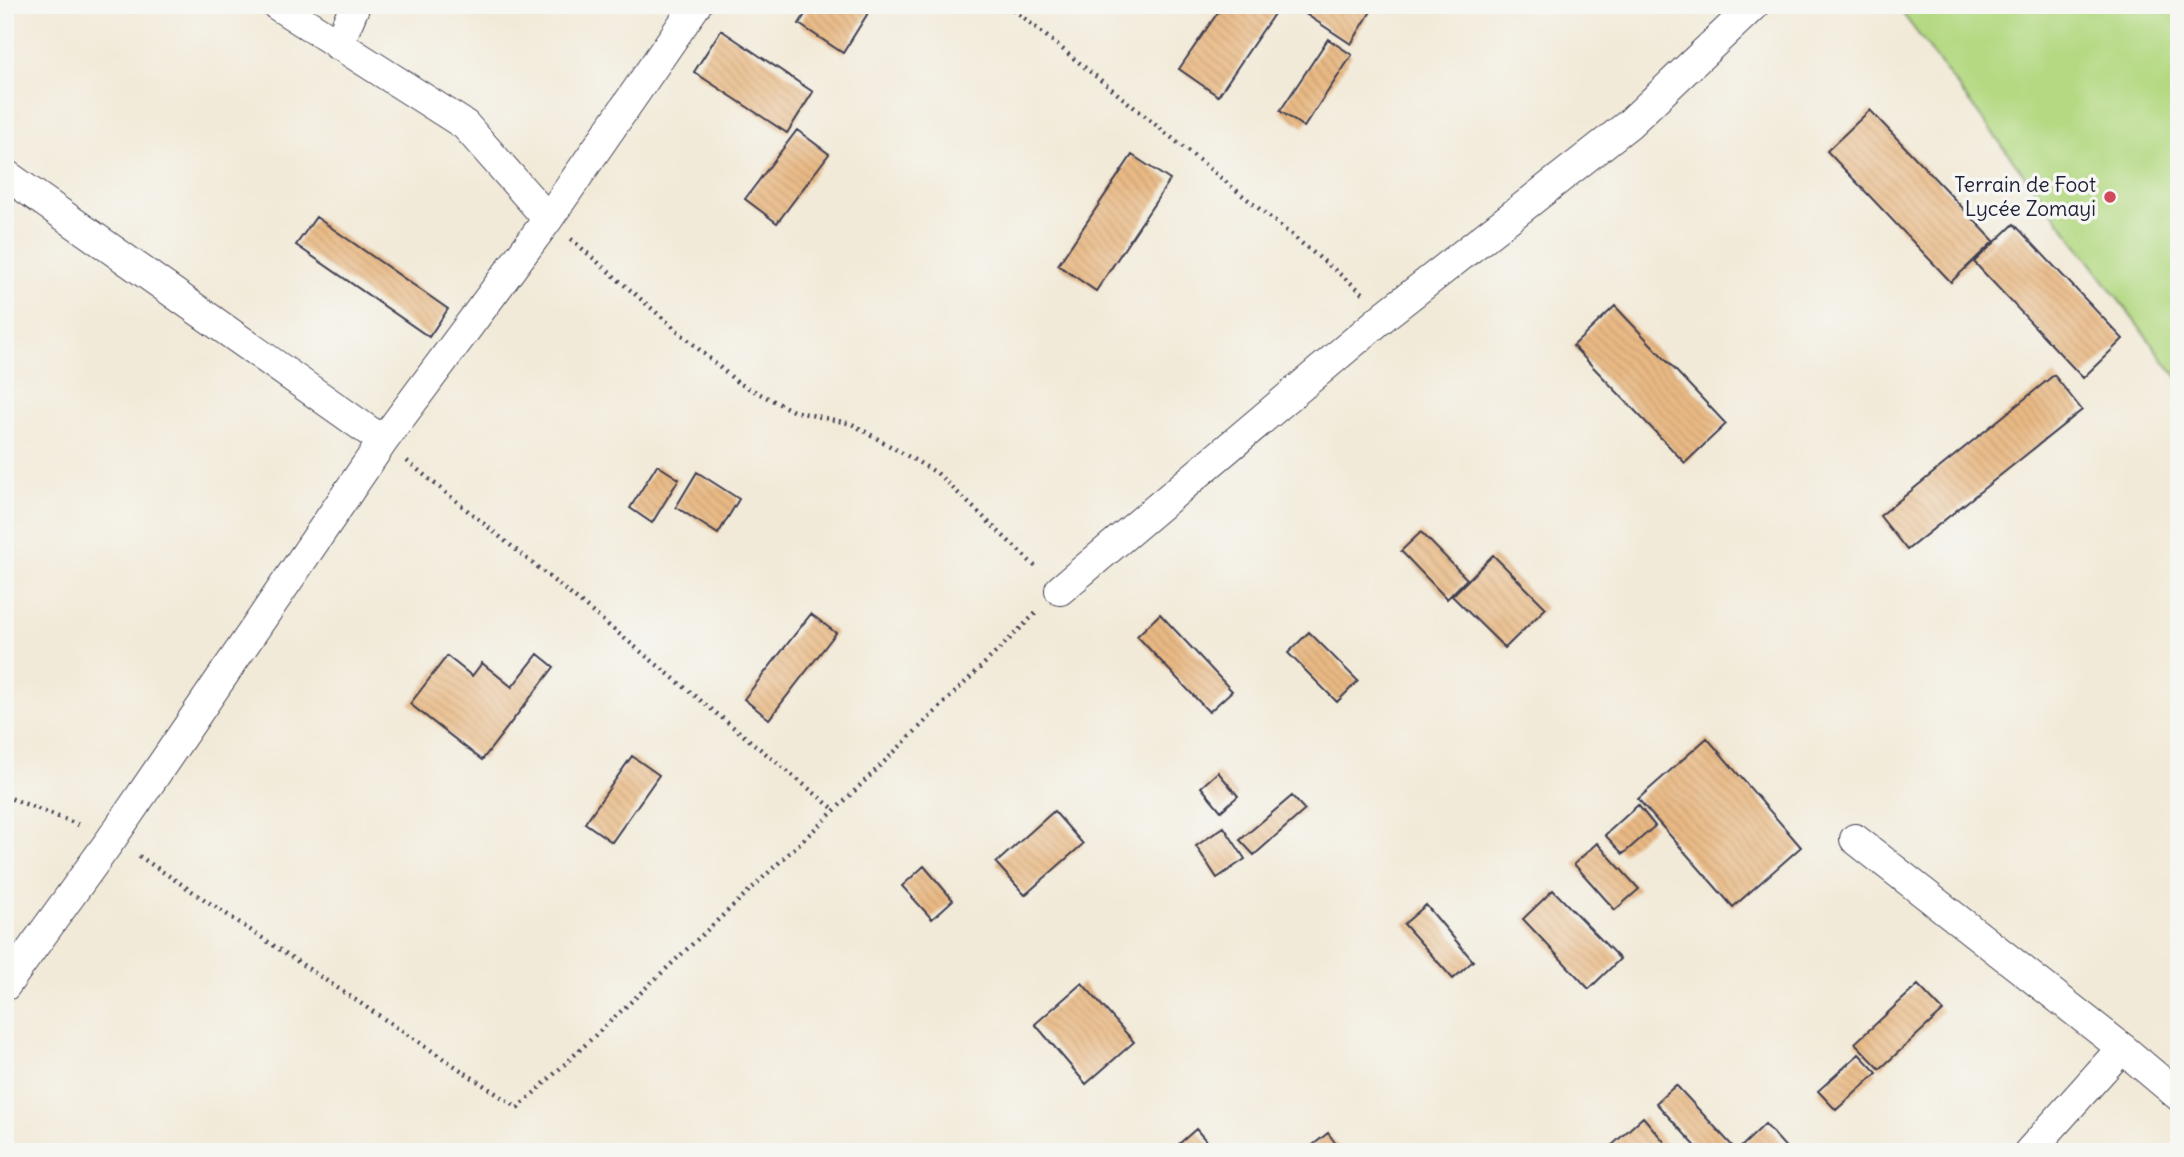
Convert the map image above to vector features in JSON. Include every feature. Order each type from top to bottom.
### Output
[{"type":"street","points":[[277,5],[466,125],[548,219]]},
{"type":"street","points":[[338,45],[355,5]]},
{"type":"street","points":[[5,986],[112,838],[383,441],[548,219],[696,5]]},
{"type":"street","points":[[1060,590],[1388,313],[1629,124],[1754,5]]},
{"type":"street","points":[[5,174],[383,441]]},
{"type":"street","points":[[1855,839],[2122,1048],[2179,1096]]},
{"type":"street","points":[[2029,1152],[2122,1048]]},
{"type":"path","points":[[1008,5],[1388,313]]},
{"type":"path","points":[[5,796],[112,838],[518,1108],[835,810],[1060,590],[937,472],[852,424],[793,411],[737,382],[548,219]]},
{"type":"path","points":[[383,441],[835,810]]},
{"type":"path","points":[[5,1148],[13,1152]]},
{"type":"green space","name":"Terrain de Foot Lycée Zomayi","points":[[1908,5],[2179,5],[2179,380],[1903,14]]},
{"type":"building","points":[[811,5],[873,5],[843,53],[799,24]]},
{"type":"building","points":[[1223,5],[1280,5],[1218,96],[1179,69]]},
{"type":"building","points":[[1292,5],[1369,5],[1373,8],[1351,44]]},
{"type":"building","points":[[721,30],[813,92],[787,133],[694,72]]},
{"type":"building","points":[[1328,39],[1352,55],[1304,127],[1280,111]]},
{"type":"building","points":[[1870,110],[1994,241],[1951,282],[1827,151]]},
{"type":"building","points":[[797,130],[829,154],[777,223],[745,199]]},
{"type":"building","points":[[1132,155],[1170,180],[1096,291],[1058,265]]},
{"type":"building","points":[[316,217],[448,309],[429,337],[296,245]]},
{"type":"building","points":[[2014,224],[2123,339],[2083,378],[1974,262]]},
{"type":"building","points":[[1615,306],[1726,424],[1685,463],[1573,346]]},
{"type":"building","points":[[2054,375],[2082,410],[1907,550],[1880,516]]},
{"type":"building","points":[[657,465],[679,479],[652,523],[630,508]]},
{"type":"building","points":[[697,472],[739,499],[718,534],[676,507]]},
{"type":"building","points":[[1421,532],[1467,579],[1447,599],[1401,551]]},
{"type":"building","points":[[1493,555],[1546,608],[1505,648],[1452,596]]},
{"type":"building","points":[[811,614],[836,633],[769,719],[744,699]]},
{"type":"building","points":[[1160,614],[1232,691],[1209,712],[1137,636]]},
{"type":"building","points":[[1309,632],[1358,681],[1337,702],[1288,653]]},
{"type":"building","points":[[538,654],[554,667],[482,760],[410,704],[447,656],[472,676],[482,663],[512,687]]},
{"type":"building","points":[[1707,738],[1801,847],[1733,907],[1638,799]]},
{"type":"building","points":[[632,756],[659,775],[612,842],[585,823]]},
{"type":"building","points":[[1218,772],[1238,796],[1221,811],[1201,787]]},
{"type":"building","points":[[1292,796],[1305,810],[1254,855],[1240,840]]},
{"type":"building","points":[[1638,805],[1655,826],[1623,854],[1605,835]]},
{"type":"building","points":[[1054,811],[1083,844],[1025,895],[996,863]]},
{"type":"building","points":[[1224,827],[1245,859],[1217,878],[1196,846]]},
{"type":"building","points":[[1597,843],[1639,889],[1615,910],[1574,864]]},
{"type":"building","points":[[924,866],[953,900],[932,919],[902,886]]},
{"type":"building","points":[[1553,890],[1620,959],[1589,989],[1523,919]]},
{"type":"building","points":[[1426,905],[1473,961],[1453,979],[1404,924]]},
{"type":"building","points":[[1082,983],[1134,1042],[1086,1084],[1035,1024]]},
{"type":"building","points":[[1918,985],[1943,1011],[1880,1069],[1855,1043]]},
{"type":"building","points":[[1859,1054],[1877,1073],[1836,1110],[1818,1091]]},
{"type":"building","points":[[1676,1085],[1738,1152],[1701,1152],[1656,1103]]},
{"type":"building","points":[[1643,1117],[1673,1152],[1614,1152],[1610,1147]]},
{"type":"building","points":[[1765,1124],[1790,1152],[1744,1152],[1740,1148]]},
{"type":"building","points":[[1196,1129],[1216,1152],[1170,1152]]},
{"type":"building","points":[[1328,1133],[1342,1152],[1304,1152]]},
{"type":"place","name":"Terrain de Foot Lycée Zomayi","points":[[2110,197]]}]
